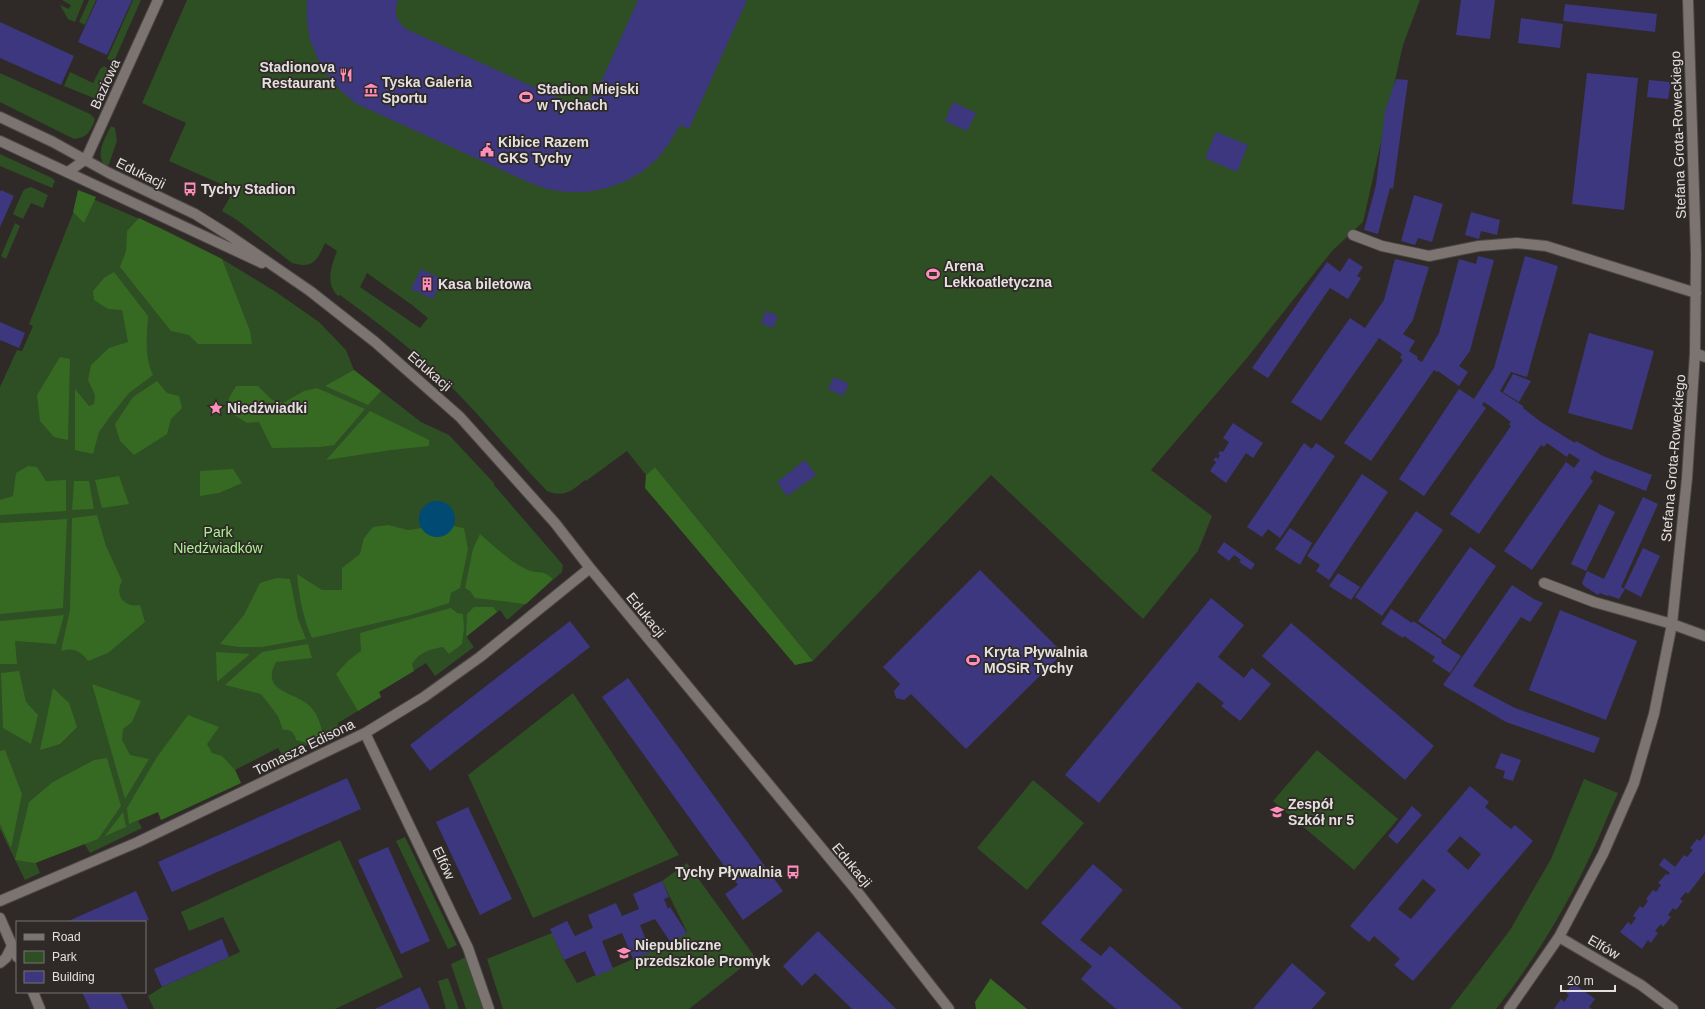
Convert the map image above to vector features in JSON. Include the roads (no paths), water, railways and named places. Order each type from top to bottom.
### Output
[{"type":"street","name":"Baziowa","points":[[68,172],[86,159],[158,0]]},
{"type":"street","name":"Stefana Grota-Roweckiego","points":[[1509,1009],[1559,937],[1603,854],[1634,783],[1654,714],[1672,624],[1687,478],[1695,353],[1696,255],[1688,0]]},
{"type":"street","name":"Edukacji","points":[[0,116],[86,159],[109,173],[195,214],[227,234],[286,273],[375,342],[460,417],[555,523],[590,568],[856,890],[949,1009]]},
{"type":"street","name":"Edukacji","points":[[0,141],[222,245],[286,273]]},
{"type":"street","points":[[1352,234],[1382,246],[1429,256],[1480,246],[1517,243],[1546,246],[1696,293]]},
{"type":"street","points":[[1695,353],[1705,358]]},
{"type":"street","name":"Tomasza Edisona","points":[[0,901],[138,842],[365,733],[424,698],[480,657],[590,568]]},
{"type":"street","points":[[1544,583],[1594,602],[1672,624],[1705,636]]},
{"type":"street","name":"Elfów","points":[[365,733],[468,948],[489,1009]]},
{"type":"street","points":[[0,918],[16,955]]},
{"type":"street","name":"Elfów","points":[[1559,937],[1642,985],[1673,1009]]},
{"type":"street","points":[[0,963],[6,958],[12,946]]},
{"type":"street","points":[[32,993],[40,1009]]},
{"type":"water","points":[[437,501],[450,506],[455,519],[450,532],[437,537],[424,532],[419,519],[424,506]]},
{"type":"place","name":"Stadionova Restaurant","points":[[346,75]]},
{"type":"place","name":"Tyska Galeria Sportu","points":[[371,90]]},
{"type":"place","name":"Stadion Miejski w Tychach","points":[[526,97]]},
{"type":"place","name":"Kibice Razem GKS Tychy","points":[[487,150]]},
{"type":"place","name":"Tychy Stadion","points":[[190,189]]},
{"type":"place","name":"Arena Lekkoatletyczna","points":[[933,274]]},
{"type":"place","name":"Kasa biletowa","points":[[427,284]]},
{"type":"place","name":"Niedźwiadki","points":[[216,408]]},
{"type":"place","name":"Kryta Pływalnia MOSiR Tychy","points":[[973,660]]},
{"type":"place","name":"Zespół Szkół nr 5","points":[[1277,812]]},
{"type":"place","name":"Tychy Pływalnia","points":[[793,872]]},
{"type":"place","name":"Niepubliczne przedszkole Promyk","points":[[624,953]]},
{"type":"park label","name":"Park Niedźwiadków","points":[[218,540]]}]
